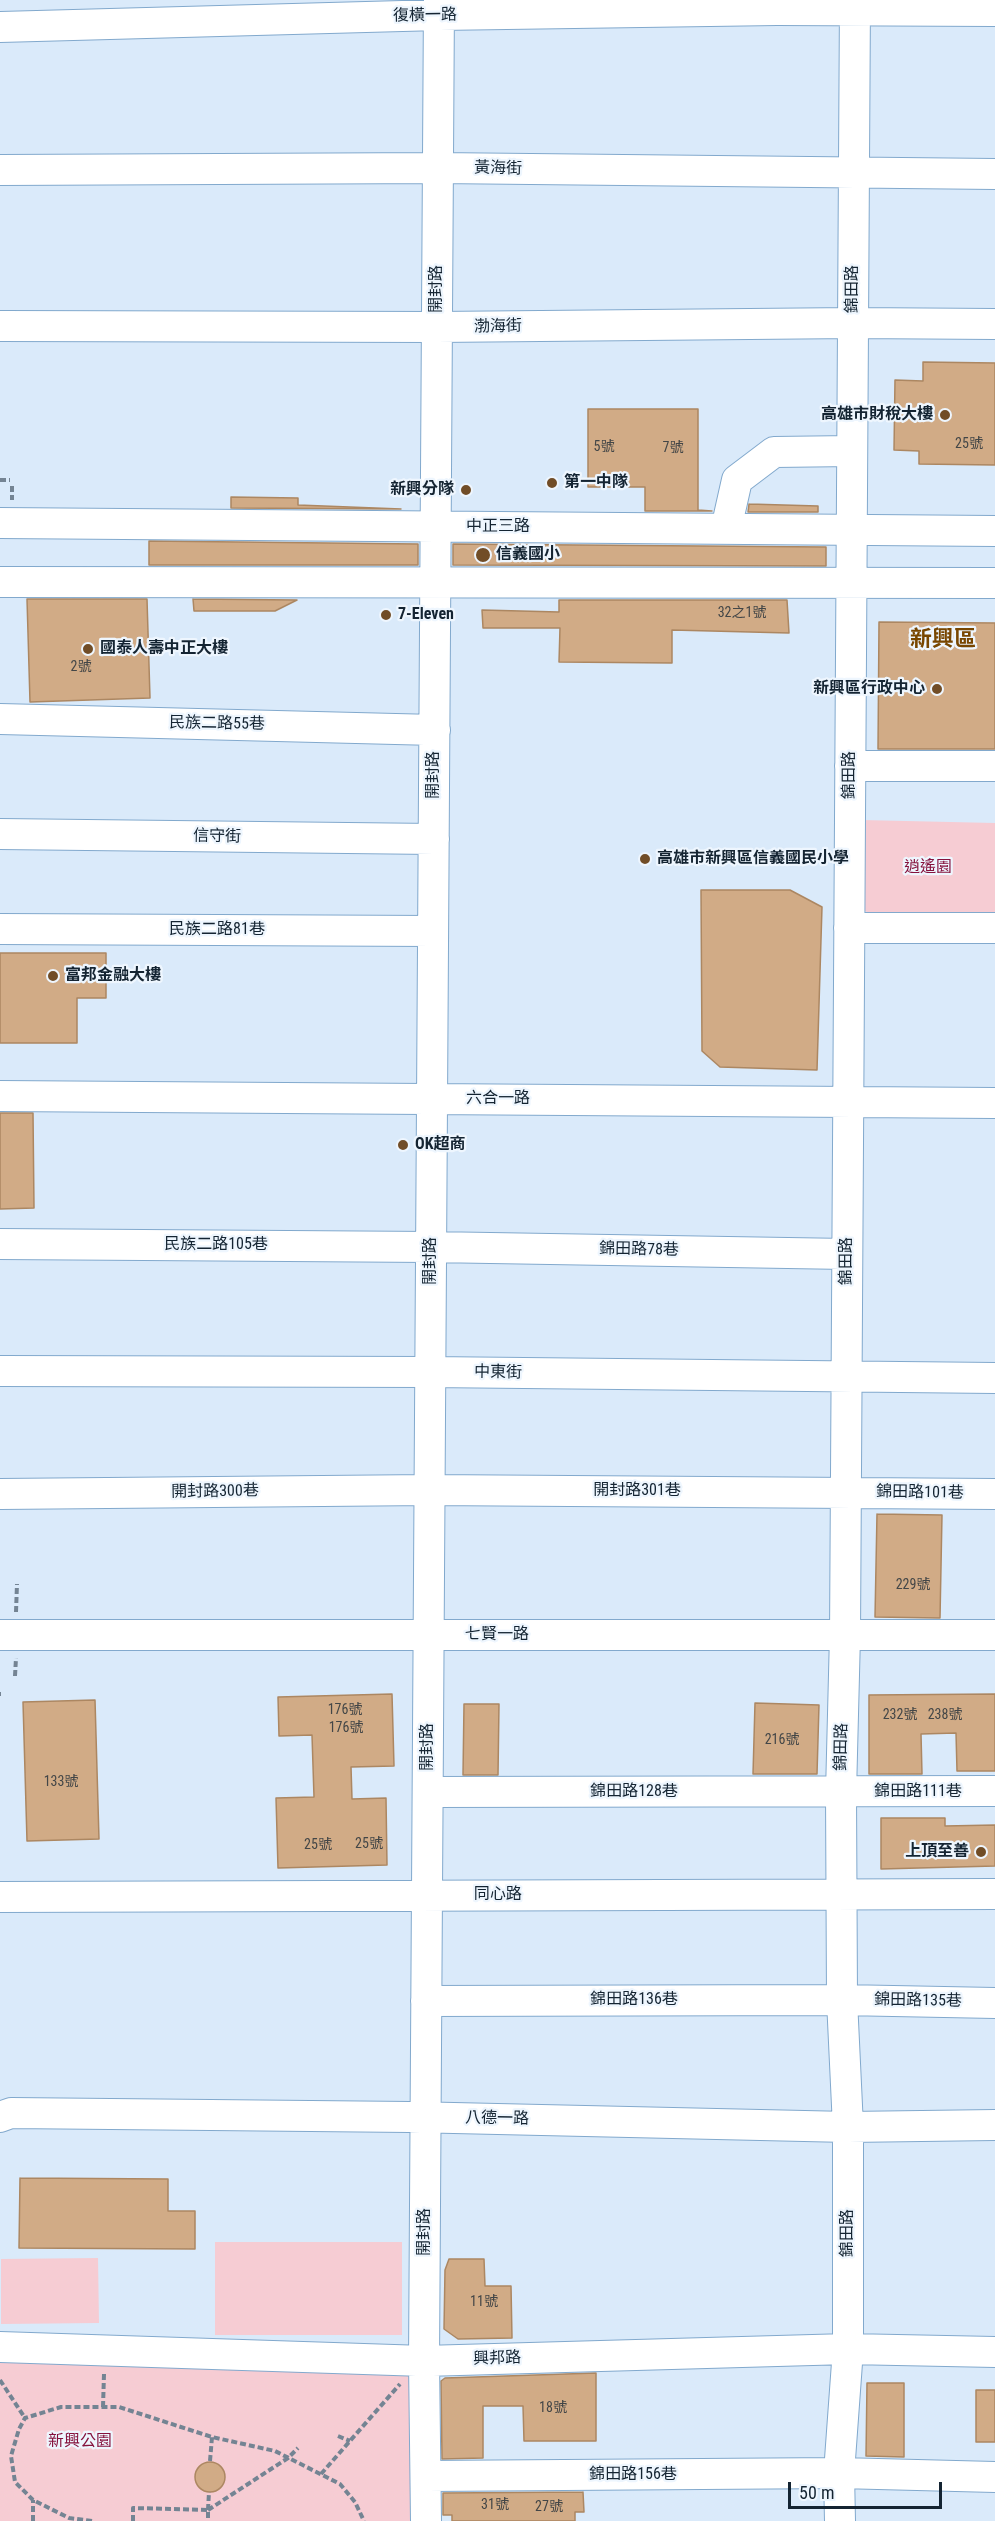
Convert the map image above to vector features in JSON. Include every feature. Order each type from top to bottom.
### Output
[{"type":"street","name":"復橫一路","points":[[0,27],[439,8],[855,4],[995,11]]},
{"type":"street","name":"錦田路","points":[[840,2521],[839,2473],[848,2349],[848,2127],[842,2000],[841,1792],[845,1635],[855,4]]},
{"type":"street","name":"開封路","points":[[426,2521],[427,2476],[414,2370],[426,2118],[439,8]]},
{"type":"street","name":"黃海街","points":[[0,171],[438,168],[995,174]]},
{"type":"street","name":"渤海街","points":[[0,326],[437,327],[995,324]]},
{"type":"street","points":[[726,529],[737,480],[774,452],[852,451]]},
{"type":"street","name":"中正三路","points":[[0,523],[995,531]]},
{"type":"street","points":[[0,582],[995,583]]},
{"type":"street","name":"民族二路55巷","points":[[0,719],[435,729]]},
{"type":"street","points":[[850,766],[995,766]]},
{"type":"street","name":"信守街","points":[[0,834],[434,839]]},
{"type":"street","points":[[849,928],[995,928]]},
{"type":"street","name":"民族二路81巷","points":[[0,929],[433,931]]},
{"type":"street","name":"六合一路","points":[[0,1096],[995,1103]]},
{"type":"street","name":"民族二路105巷","points":[[0,1244],[431,1247]]},
{"type":"street","name":"錦田路78巷","points":[[431,1247],[847,1254]]},
{"type":"street","name":"中東街","points":[[0,1371],[430,1372],[995,1378]]},
{"type":"street","name":"開封路301巷","points":[[429,1490],[845,1492]]},
{"type":"street","name":"開封路300巷","points":[[0,1494],[429,1490]]},
{"type":"street","name":"錦田路101巷","points":[[845,1492],[995,1494]]},
{"type":"street","name":"七賢一路","points":[[0,1635],[995,1635]]},
{"type":"street","name":"錦田路111巷","points":[[841,1792],[995,1791]]},
{"type":"street","name":"錦田路128巷","points":[[428,1792],[841,1792]]},
{"type":"street","name":"同心路","points":[[0,1897],[995,1893]]},
{"type":"street","name":"錦田路136巷","points":[[426,2001],[842,2000]]},
{"type":"street","name":"錦田路135巷","points":[[842,2000],[995,2002]]},
{"type":"street","name":"八德一路","points":[[0,2116],[23,2113],[426,2118],[848,2127],[995,2125]]},
{"type":"street","name":"興邦路","points":[[0,2347],[414,2370],[848,2349],[995,2352]]},
{"type":"street","name":"錦田路156巷","points":[[427,2476],[839,2473],[995,2477]]},
{"type":"path","points":[[0,480],[10,480]]},
{"type":"path","points":[[321,2474],[414,2370]]},
{"type":"path","points":[[103,2407],[104,2373]]},
{"type":"path","points":[[0,2380],[25,2418]]},
{"type":"path","points":[[92,2521],[69,2518],[33,2500],[15,2482],[11,2456],[19,2429],[25,2418],[61,2407],[119,2407],[212,2437],[275,2451],[340,2484],[355,2502],[363,2521]]},
{"type":"path","points":[[338,2436],[350,2441]]},
{"type":"path","points":[[210,2461],[212,2437]]},
{"type":"path","points":[[133,2521],[133,2508],[208,2510],[288,2458],[298,2448]]},
{"type":"path","points":[[208,2521],[209,2492]]},
{"type":"path","points":[[33,2500],[33,2521]]},
{"type":"green space","name":"逍遙園","points":[[861,820],[995,823],[995,917],[876,916],[860,909]]},
{"type":"green space","points":[[215,2242],[402,2242],[402,2335],[215,2335]]},
{"type":"green space","points":[[98,2258],[99,2323],[1,2324],[1,2259]]},
{"type":"green space","name":"新興公園","points":[[0,2361],[415,2371],[416,2521],[0,2521]]},
{"type":"building","name":"高雄市財稅大樓","points":[[923,362],[995,363],[995,465],[919,464],[919,451],[894,450],[895,380],[923,381]]},
{"type":"building","points":[[588,409],[698,409],[698,510],[712,511],[645,511],[645,487],[588,487]]},
{"type":"building","points":[[231,497],[298,498],[298,505],[401,509],[231,508]]},
{"type":"building","points":[[749,504],[818,506],[818,512],[748,512]]},
{"type":"building","points":[[149,541],[418,544],[418,565],[149,565]]},
{"type":"building","points":[[453,544],[826,547],[826,566],[453,565]]},
{"type":"building","name":"國泰人壽中正大樓","points":[[27,599],[147,599],[150,698],[30,702]]},
{"type":"building","points":[[193,599],[297,600],[275,611],[194,611]]},
{"type":"building","points":[[559,600],[787,600],[789,633],[672,630],[672,663],[559,662],[560,628],[483,628],[482,610],[559,612]]},
{"type":"building","name":"新興區行政中心","points":[[879,622],[995,623],[995,749],[878,749]]},
{"type":"building","points":[[701,890],[790,890],[822,907],[817,1070],[720,1067],[702,1051]]},
{"type":"building","name":"富邦金融大樓","points":[[0,953],[106,953],[106,998],[77,998],[77,1043],[0,1043]]},
{"type":"building","points":[[0,1113],[33,1113],[34,1208],[0,1209]]},
{"type":"building","points":[[877,1514],[942,1515],[940,1618],[875,1617]]},
{"type":"building","points":[[392,1694],[394,1766],[351,1767],[352,1799],[386,1798],[387,1865],[278,1868],[276,1798],[314,1797],[312,1735],[279,1736],[278,1697]]},
{"type":"building","points":[[995,1694],[995,1771],[957,1771],[956,1733],[921,1734],[922,1774],[869,1774],[869,1695]]},
{"type":"building","points":[[95,1700],[99,1839],[27,1841],[23,1702]]},
{"type":"building","points":[[755,1703],[819,1705],[817,1774],[753,1774]]},
{"type":"building","points":[[464,1704],[499,1704],[498,1775],[463,1775]]},
{"type":"building","points":[[881,1818],[945,1818],[945,1826],[995,1825],[995,1866],[881,1869]]},
{"type":"building","points":[[20,2178],[168,2179],[168,2211],[195,2211],[195,2249],[19,2248]]},
{"type":"building","points":[[449,2259],[484,2259],[485,2286],[511,2286],[512,2338],[458,2339],[444,2329],[445,2270]]},
{"type":"building","points":[[596,2373],[596,2441],[524,2441],[523,2406],[483,2406],[483,2458],[442,2459],[441,2381],[445,2378]]},
{"type":"building","points":[[867,2383],[904,2383],[904,2457],[866,2456]]},
{"type":"building","points":[[976,2390],[995,2390],[995,2442],[976,2442]]},
{"type":"building","points":[[210,2462],[221,2466],[225,2477],[221,2488],[210,2492],[199,2488],[195,2477],[199,2466]]},
{"type":"building","points":[[583,2492],[584,2512],[575,2512],[575,2521],[452,2521],[452,2515],[443,2515],[443,2493]]},
{"type":"place","name":"高雄市財稅大樓","points":[[945,415]]},
{"type":"place","name":"第一中隊","points":[[552,483]]},
{"type":"place","name":"新興分隊","points":[[466,490]]},
{"type":"place","name":"信義國小","points":[[483,555]]},
{"type":"place","name":"7-Eleven","points":[[386,615]]},
{"type":"place","name":"國泰人壽中正大樓","points":[[88,649]]},
{"type":"place","name":"新興區行政中心","points":[[937,689]]},
{"type":"place","name":"高雄市新興區信義國民小學","points":[[645,859]]},
{"type":"place","name":"富邦金融大樓","points":[[53,976]]},
{"type":"place","name":"OK超商","points":[[403,1145]]},
{"type":"place","name":"上頂至善","points":[[981,1852]]},
{"type":"district","name":"新興區","points":[[943,640]]}]
